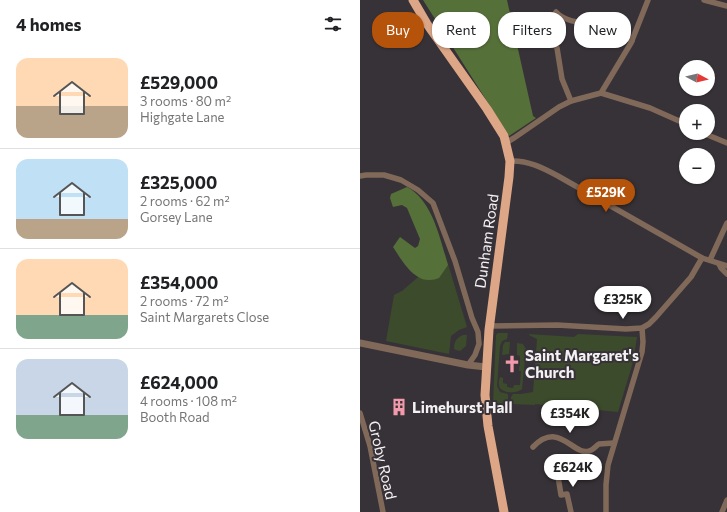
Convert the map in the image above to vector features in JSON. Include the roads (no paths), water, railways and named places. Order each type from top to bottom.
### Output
[{"type":"highway","name":"Dunham Road","points":[[413,0],[427,24],[487,109],[507,142],[510,161],[490,326],[485,395],[488,426],[504,512]]},
{"type":"street","points":[[507,142],[559,107],[571,101],[601,93],[632,41],[648,0]]},
{"type":"street","points":[[704,0],[727,6]]},
{"type":"street","points":[[566,19],[613,28],[632,41]]},
{"type":"street","points":[[557,48],[562,79],[571,101]]},
{"type":"street","points":[[601,93],[606,96],[650,108],[679,121]]},
{"type":"street","points":[[715,138],[727,143]]},
{"type":"street","points":[[510,161],[534,164],[558,176],[702,258],[727,266]]},
{"type":"street","points":[[360,176],[384,175],[401,180],[418,190],[433,203],[455,261],[472,318],[478,332],[479,344],[475,355],[468,365]]},
{"type":"street","points":[[710,260],[727,223]]},
{"type":"street","points":[[490,326],[557,325],[626,329],[642,328],[656,317],[691,277],[702,258]]},
{"type":"street","points":[[719,264],[720,268],[727,274]]},
{"type":"street","points":[[606,512],[608,465],[642,352],[642,328]]},
{"type":"street","points":[[360,342],[468,365],[486,367]]},
{"type":"street","name":"Groby Road","points":[[360,413],[370,446],[383,512]]},
{"type":"street","points":[[532,447],[542,440],[551,437],[561,439],[582,451],[587,452],[591,451],[599,444],[614,443]]},
{"type":"street","points":[[557,470],[561,495],[567,494],[571,512]]},
{"type":"street","points":[[722,512],[727,500]]},
{"type":"place","name":"Saint Margaret's Church","points":[[512,364]]},
{"type":"place","name":"Limehurst Hall","points":[[399,407]]}]
